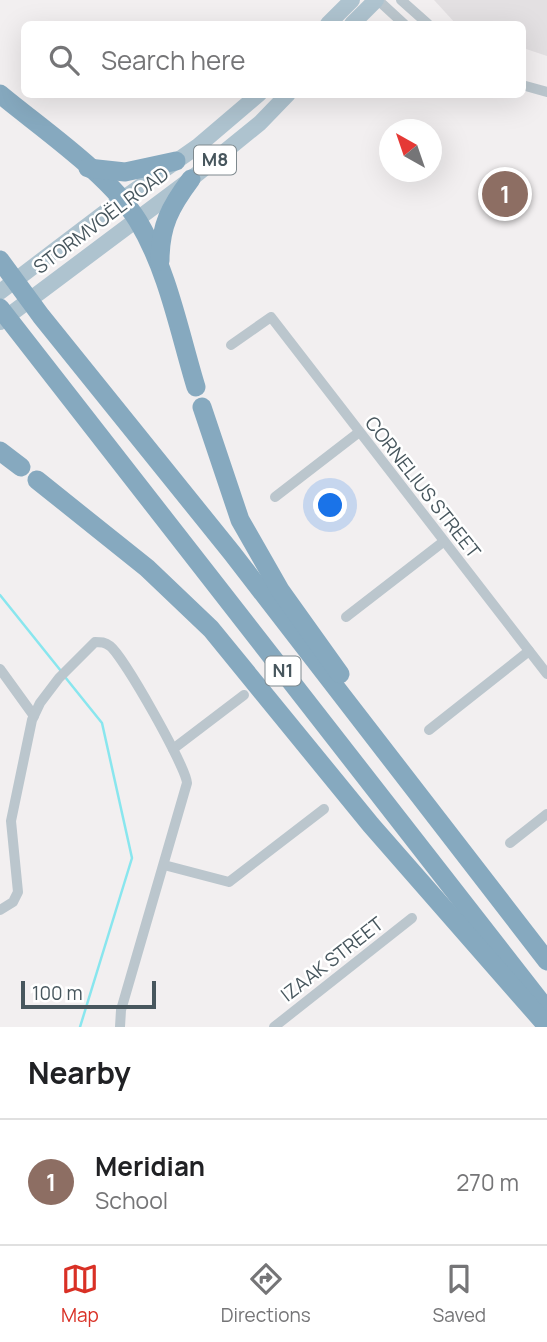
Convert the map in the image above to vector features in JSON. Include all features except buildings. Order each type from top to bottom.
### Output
[{"type":"highway","points":[[0,94],[87,167],[137,219],[159,266],[196,387]]},
{"type":"highway","points":[[87,167],[125,172],[176,161]]},
{"type":"highway","points":[[159,266],[162,227],[174,202],[191,179]]},
{"type":"highway","name":"N1","points":[[1,261],[41,316],[232,553],[543,956]]},
{"type":"highway","name":"N1","points":[[0,308],[547,1010]]},
{"type":"highway","points":[[202,407],[240,520],[280,590],[543,956]]},
{"type":"highway","points":[[0,451],[21,467]]},
{"type":"highway","points":[[37,480],[147,568],[211,629],[380,836],[547,1026]]},
{"type":"main road","points":[[320,21],[339,0]]},
{"type":"main road","points":[[331,21],[352,0]]},
{"type":"main road","points":[[355,21],[377,0]]},
{"type":"main road","name":"STORMVOËL ROAD","points":[[0,292],[224,126],[255,98]]},
{"type":"main road","name":"STORMVOËL ROAD","points":[[0,322],[191,179],[260,123],[284,98]]},
{"type":"street","points":[[377,0],[401,21]]},
{"type":"street","points":[[401,0],[425,21]]},
{"type":"street","points":[[526,86],[547,92]]},
{"type":"street","name":"CORNELIUS STREET","points":[[232,345],[268,316],[273,319],[358,433],[547,674]]},
{"type":"street","points":[[275,497],[358,433]]},
{"type":"street","points":[[346,617],[443,542]]},
{"type":"street","points":[[0,910],[12,902],[18,892],[11,821],[34,716],[45,696],[68,667],[95,642],[105,643],[118,654],[184,768],[187,783],[121,1010],[120,1027]]},
{"type":"street","points":[[429,730],[529,651]]},
{"type":"street","points":[[0,669],[34,716]]},
{"type":"street","points":[[173,749],[244,695]]},
{"type":"street","points":[[164,865],[229,882],[324,810]]},
{"type":"street","points":[[510,843],[547,814]]},
{"type":"street","name":"IZAAK STREET","points":[[274,1027],[412,918]]},
{"type":"shaded area","points":[[434,0],[547,0],[547,56],[526,49],[526,21],[453,21]]},
{"type":"waterway","points":[[0,595],[61,671]]},
{"type":"waterway","points":[[65,677],[102,723],[132,858],[80,1027]]},
{"type":"place","name":"Meridian","points":[[505,194]]}]
